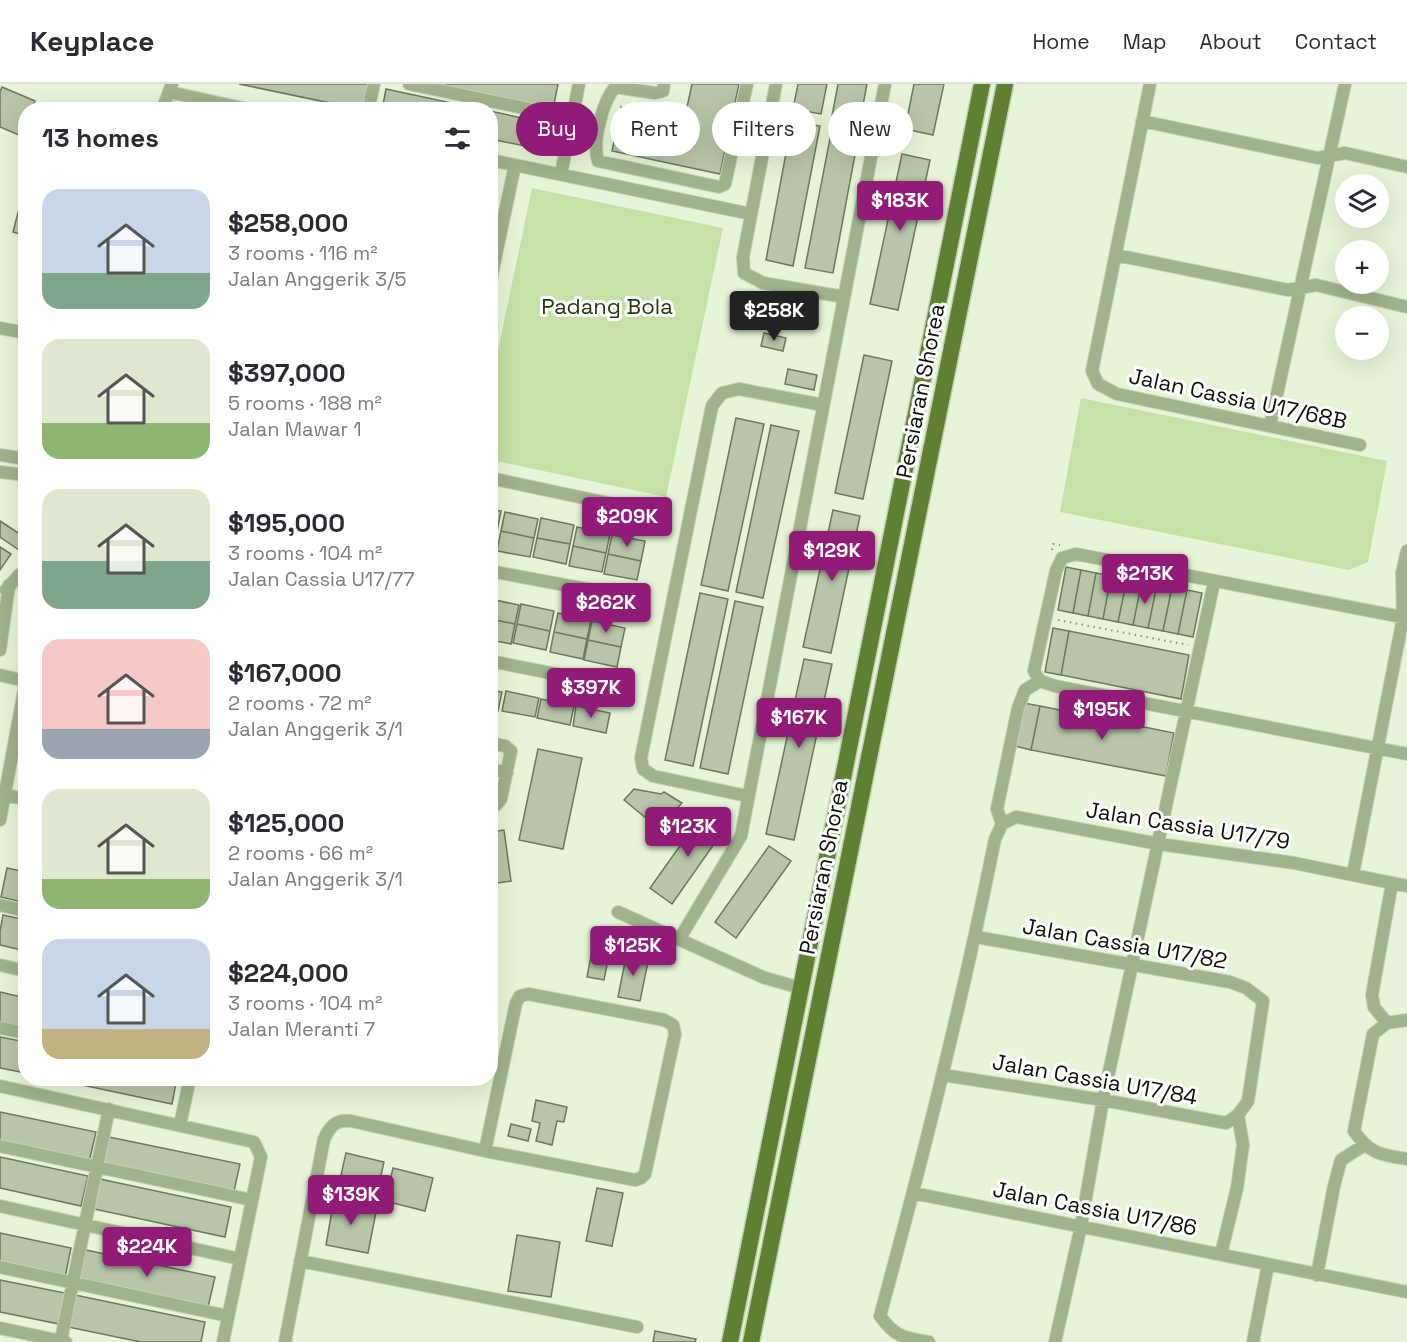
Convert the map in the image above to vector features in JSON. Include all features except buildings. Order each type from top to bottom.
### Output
[{"type":"main road","name":"Persiaran Shorea","points":[[730,1342],[982,84]]},
{"type":"main road","name":"Persiaran Shorea","points":[[751,1342],[1005,84]]},
{"type":"main road","points":[[809,1052],[806,1038],[807,996],[801,988],[813,982],[832,936]]},
{"type":"street","points":[[370,102],[374,84]]},
{"type":"street","points":[[409,84],[495,102]]},
{"type":"street","points":[[575,102],[579,84]]},
{"type":"street","points":[[664,84],[663,91],[655,93],[615,87],[606,97],[594,149],[598,161],[719,187],[725,184],[747,84]]},
{"type":"street","points":[[776,84],[742,257],[744,273],[763,283],[844,297]]},
{"type":"street","points":[[680,938],[741,836],[885,84]]},
{"type":"street","name":"Jalan Cassia U17/68B","points":[[1150,84],[1092,371],[1098,384],[1117,394],[1360,445]]},
{"type":"street","points":[[1270,426],[1346,84]]},
{"type":"street","points":[[170,88],[222,102]]},
{"type":"street","points":[[498,103],[516,106]]},
{"type":"street","points":[[1142,121],[1318,158],[1345,153],[1407,166]]},
{"type":"street","points":[[561,174],[565,156]]},
{"type":"street","points":[[498,162],[751,214]]},
{"type":"street","points":[[498,245],[515,165]]},
{"type":"street","points":[[699,204],[703,185]]},
{"type":"street","points":[[1116,255],[1288,290],[1316,285],[1407,307]]},
{"type":"street","points":[[0,328],[18,331]]},
{"type":"street","points":[[747,796],[653,776],[643,769],[641,758],[712,406],[722,393],[739,389],[823,405]]},
{"type":"street","points":[[0,455],[18,458]]},
{"type":"street","points":[[0,472],[18,474]]},
{"type":"street","points":[[498,480],[636,509]]},
{"type":"street","points":[[1353,874],[1406,616],[1402,573],[1407,551]]},
{"type":"street","points":[[1406,616],[1214,582],[1076,554],[1062,558],[1056,570],[1034,670],[1040,681],[1055,686],[1407,754]]},
{"type":"street","points":[[498,572],[618,595]]},
{"type":"street","points":[[0,598],[18,576]]},
{"type":"street","points":[[1055,1342],[1081,1226],[1103,1100],[1214,582]]},
{"type":"street","points":[[0,650],[9,585]]},
{"type":"street","points":[[498,663],[601,683]]},
{"type":"street","points":[[0,675],[18,683]]},
{"type":"street","points":[[928,1342],[902,1337],[888,1328],[880,1316],[943,1075],[976,937],[995,839],[1002,824],[998,809],[1018,708],[1025,690],[1040,681]]},
{"type":"street","points":[[498,745],[505,746],[511,751],[501,799],[498,803]]},
{"type":"street","points":[[0,820],[4,795],[18,746]]},
{"type":"street","points":[[498,771],[507,773]]},
{"type":"street","points":[[4,795],[18,798]]},
{"type":"street","name":"Jalan Cassia U17/79","points":[[1002,824],[1016,817],[1159,844],[1353,874],[1407,886]]},
{"type":"street","points":[[1387,1023],[1374,1007],[1372,995],[1392,882]]},
{"type":"street","points":[[0,905],[18,909]]},
{"type":"street","points":[[618,912],[765,978],[801,988]]},
{"type":"street","name":"Jalan Cassia U17/82","points":[[976,937],[1230,982],[1246,988],[1263,1001],[1248,1101],[1238,1115]]},
{"type":"street","points":[[0,965],[18,969]]},
{"type":"street","points":[[285,1342],[324,1139],[329,1129],[337,1122],[351,1121],[485,1151],[635,1180],[645,1174],[675,1034],[673,1025],[664,1020],[539,996],[528,994],[520,996],[516,1003],[485,1151]]},
{"type":"street","points":[[1407,1020],[1387,1023],[1372,1034],[1354,1131],[1364,1146],[1384,1155],[1407,1159]]},
{"type":"street","points":[[0,1028],[18,1031]]},
{"type":"street","name":"Jalan Cassia U17/84","points":[[943,1075],[1103,1100],[1226,1123],[1238,1115]]},
{"type":"street","points":[[0,1086],[254,1142],[259,1148],[261,1158],[223,1342]]},
{"type":"street","points":[[180,1125],[188,1086]]},
{"type":"street","points":[[0,1328],[64,1341],[73,1283],[109,1109]]},
{"type":"street","points":[[1221,1254],[1237,1188],[1243,1145],[1238,1115]]},
{"type":"street","points":[[0,1146],[252,1200]]},
{"type":"street","points":[[1317,1275],[1341,1160],[1364,1146]]},
{"type":"street","name":"Jalan Cassia U17/86","points":[[913,1193],[1407,1292]]},
{"type":"street","points":[[0,1206],[240,1259]]},
{"type":"street","points":[[300,1261],[637,1327]]},
{"type":"street","points":[[1253,1342],[1268,1265]]},
{"type":"street","points":[[0,1267],[228,1316]]},
{"type":"path","points":[[1045,617],[1200,647]]},
{"type":"green space","name":"Padang Bola","points":[[532,188],[723,228],[666,497],[498,461],[498,351]]},
{"type":"green space","points":[[1081,398],[1387,461],[1368,562],[1349,570],[1060,512]]}]
